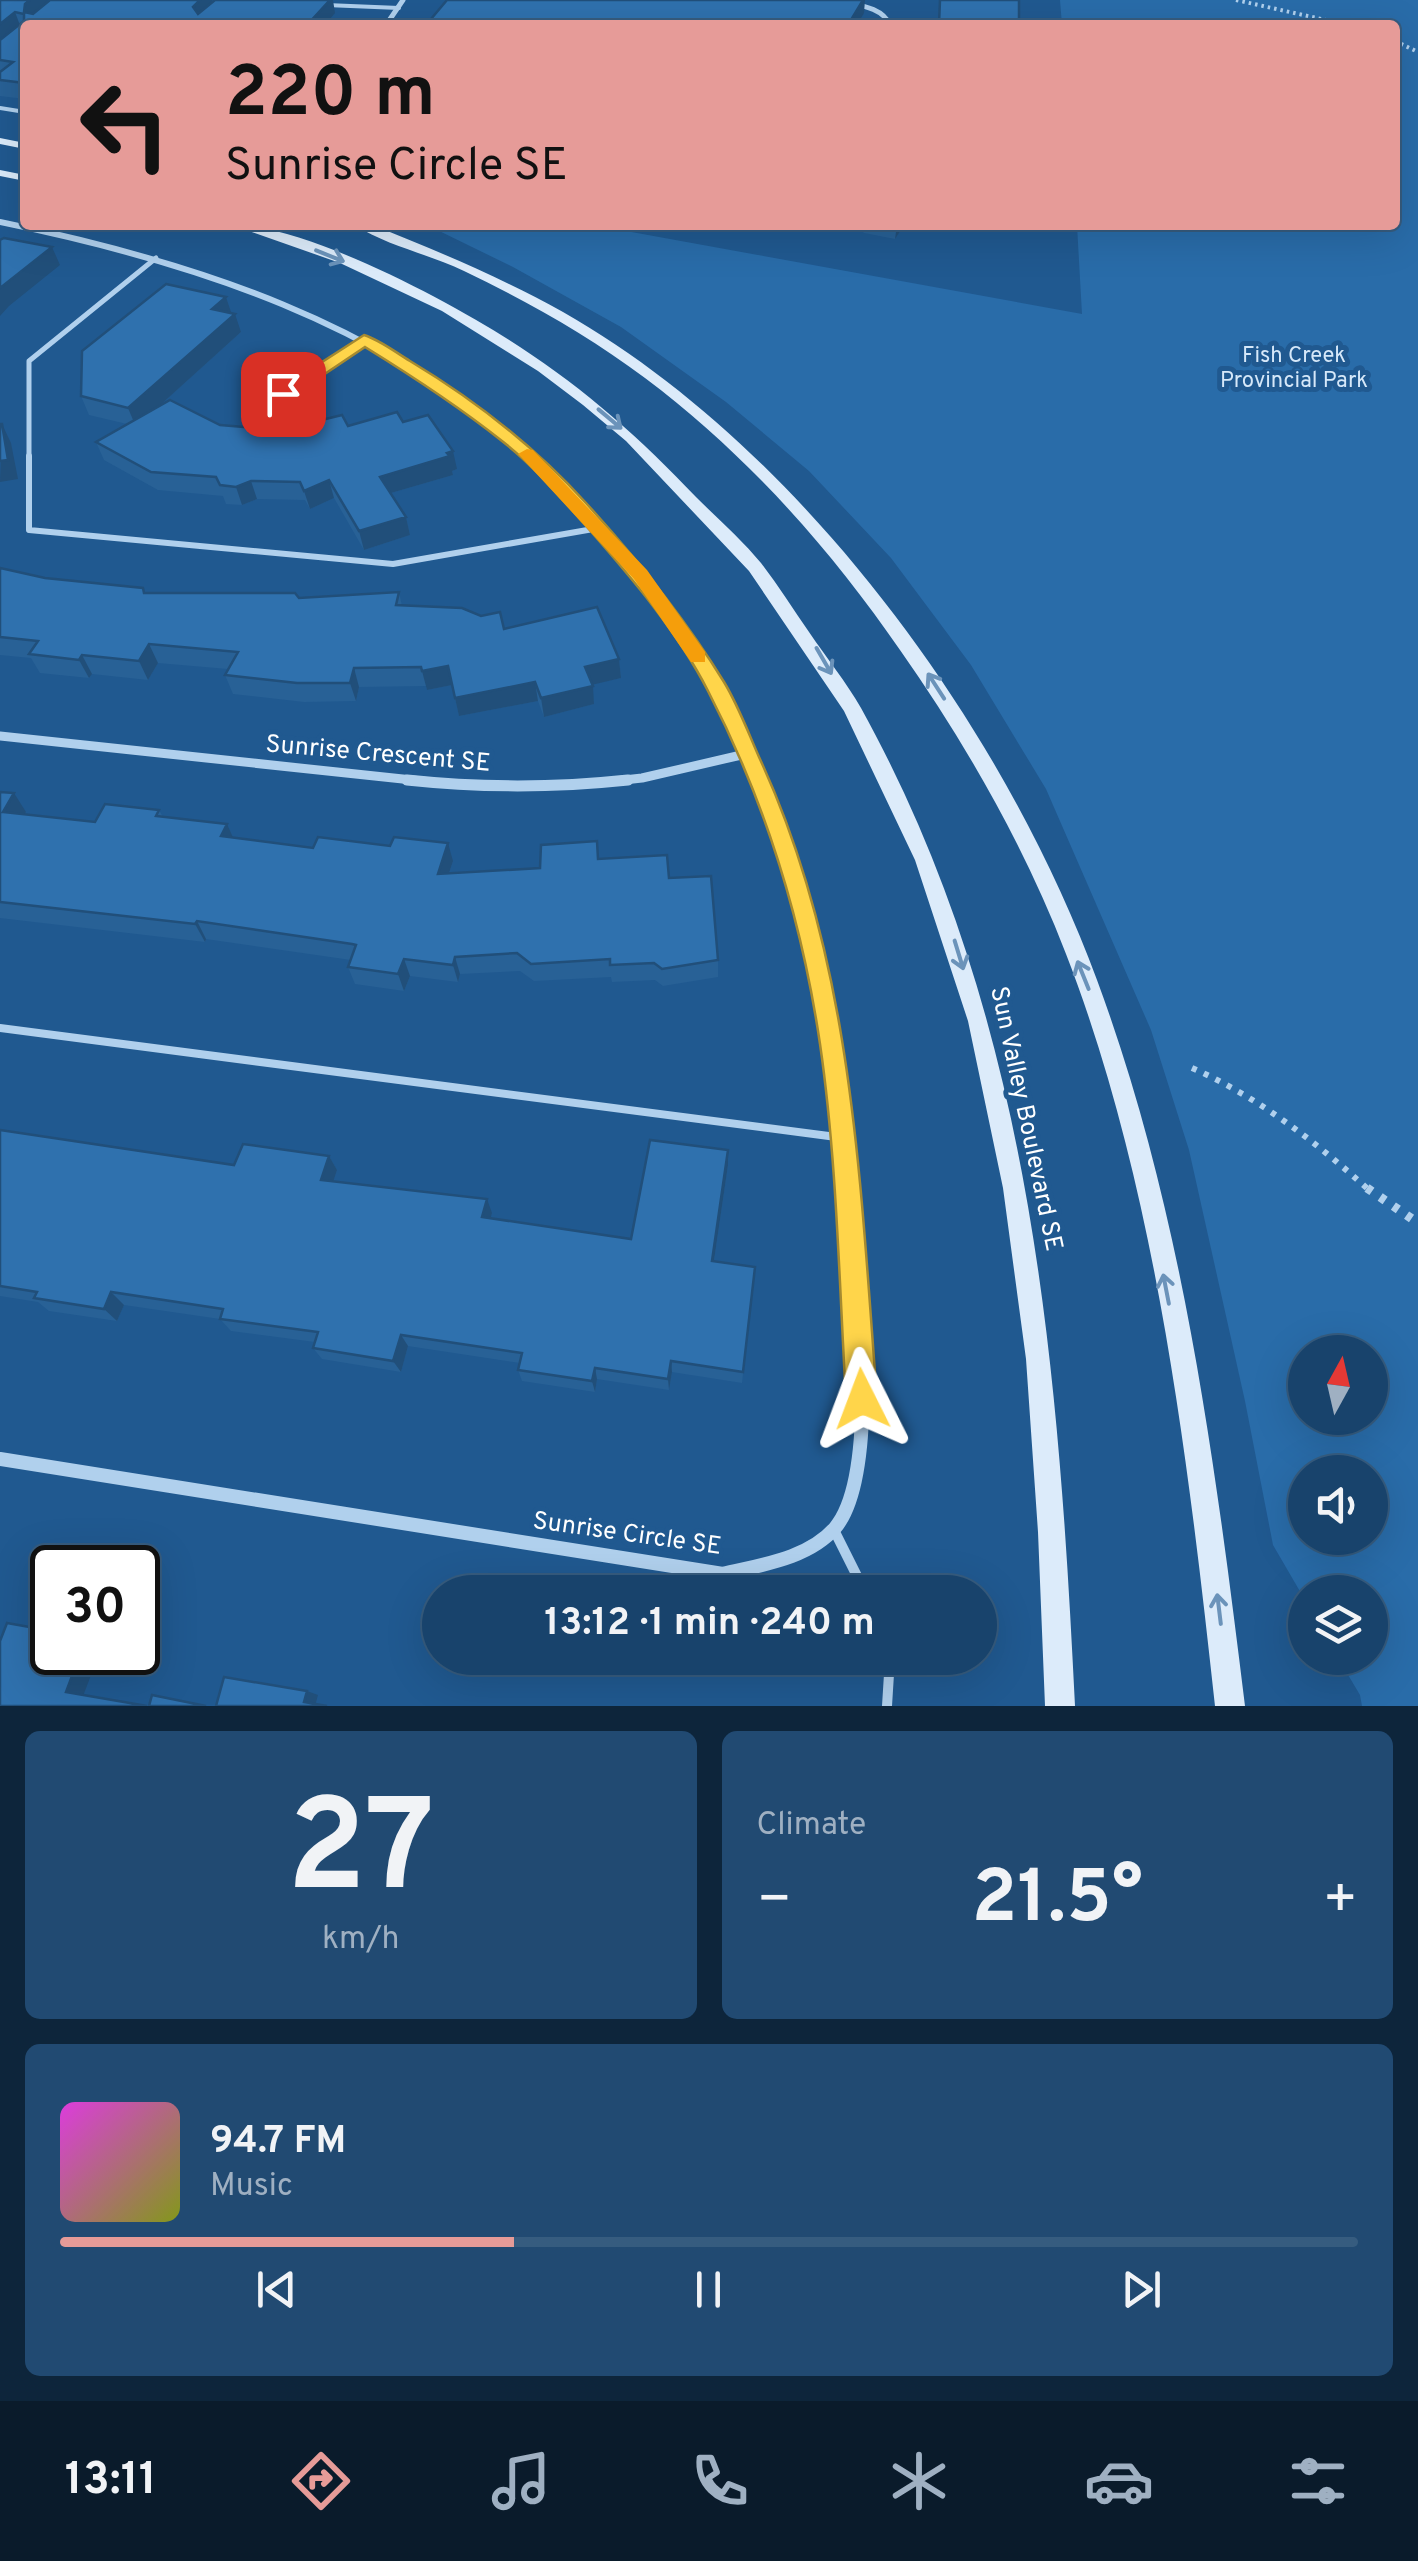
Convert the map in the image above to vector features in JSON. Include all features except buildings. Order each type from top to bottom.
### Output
[{"type":"main road","name":"Sun Valley Boulevard SE","points":[[253,230],[318,251],[458,313],[609,418],[668,470],[767,576],[813,641],[854,712],[900,799],[946,912],[979,1018],[1004,1128],[1032,1282],[1046,1411],[1060,1706]]},
{"type":"main road","points":[[377,230],[410,240],[500,281],[552,310],[702,416],[802,508],[905,638],[951,708],[1052,898],[1098,1010],[1136,1143],[1191,1426],[1218,1597],[1230,1706]]},
{"type":"main road","points":[[395,230],[410,240]]},
{"type":"street","points":[[390,20],[403,0]]},
{"type":"street","points":[[837,0],[874,9],[888,20]]},
{"type":"street","points":[[35,230],[156,258],[263,294],[364,340],[463,402],[510,439],[598,528],[680,628],[750,754],[798,885],[818,961],[833,1046],[855,1263],[863,1433],[854,1493],[834,1530]]},
{"type":"street","points":[[283,394],[364,340]]},
{"type":"street","name":"Sunrise Crescent SE","points":[[0,736],[476,787],[561,786],[642,778],[750,754]]},
{"type":"street","name":"Sunrise Circle SE","points":[[0,1460],[723,1574],[792,1556],[834,1530]]},
{"type":"lane","points":[[319,5],[399,8]]},
{"type":"lane","points":[[156,258],[28,361],[29,530],[393,564],[598,528]]},
{"type":"lane","points":[[0,1028],[844,1138]]},
{"type":"lane","points":[[834,1530],[856,1575]]},
{"type":"lane","points":[[886,1706],[889,1675]]},
{"type":"path","points":[[1236,0],[1326,20]]},
{"type":"path","points":[[1192,1068],[1233,1086],[1260,1108],[1315,1141],[1376,1196],[1418,1223]]},
{"type":"green space","name":"Fish Creek Provincial Park","points":[[1060,0],[1418,0],[1418,1706],[1362,1706],[1348,1675],[1388,1675],[1388,1575],[1290,1575],[1273,1545],[1189,1150],[1151,1030],[1046,789],[971,665],[891,558],[809,471],[726,402],[621,327],[437,230],[620,230],[1082,314],[1077,230],[1400,230],[1400,20],[1062,20]]},
{"type":"slow traffic","points":[[527,454],[556,480],[640,575],[698,657]]},
{"type":"route","points":[[283,394],[364,340],[439,385],[556,480],[640,575],[680,628],[716,687],[776,816],[818,961],[844,1138],[862,1399]]}]
